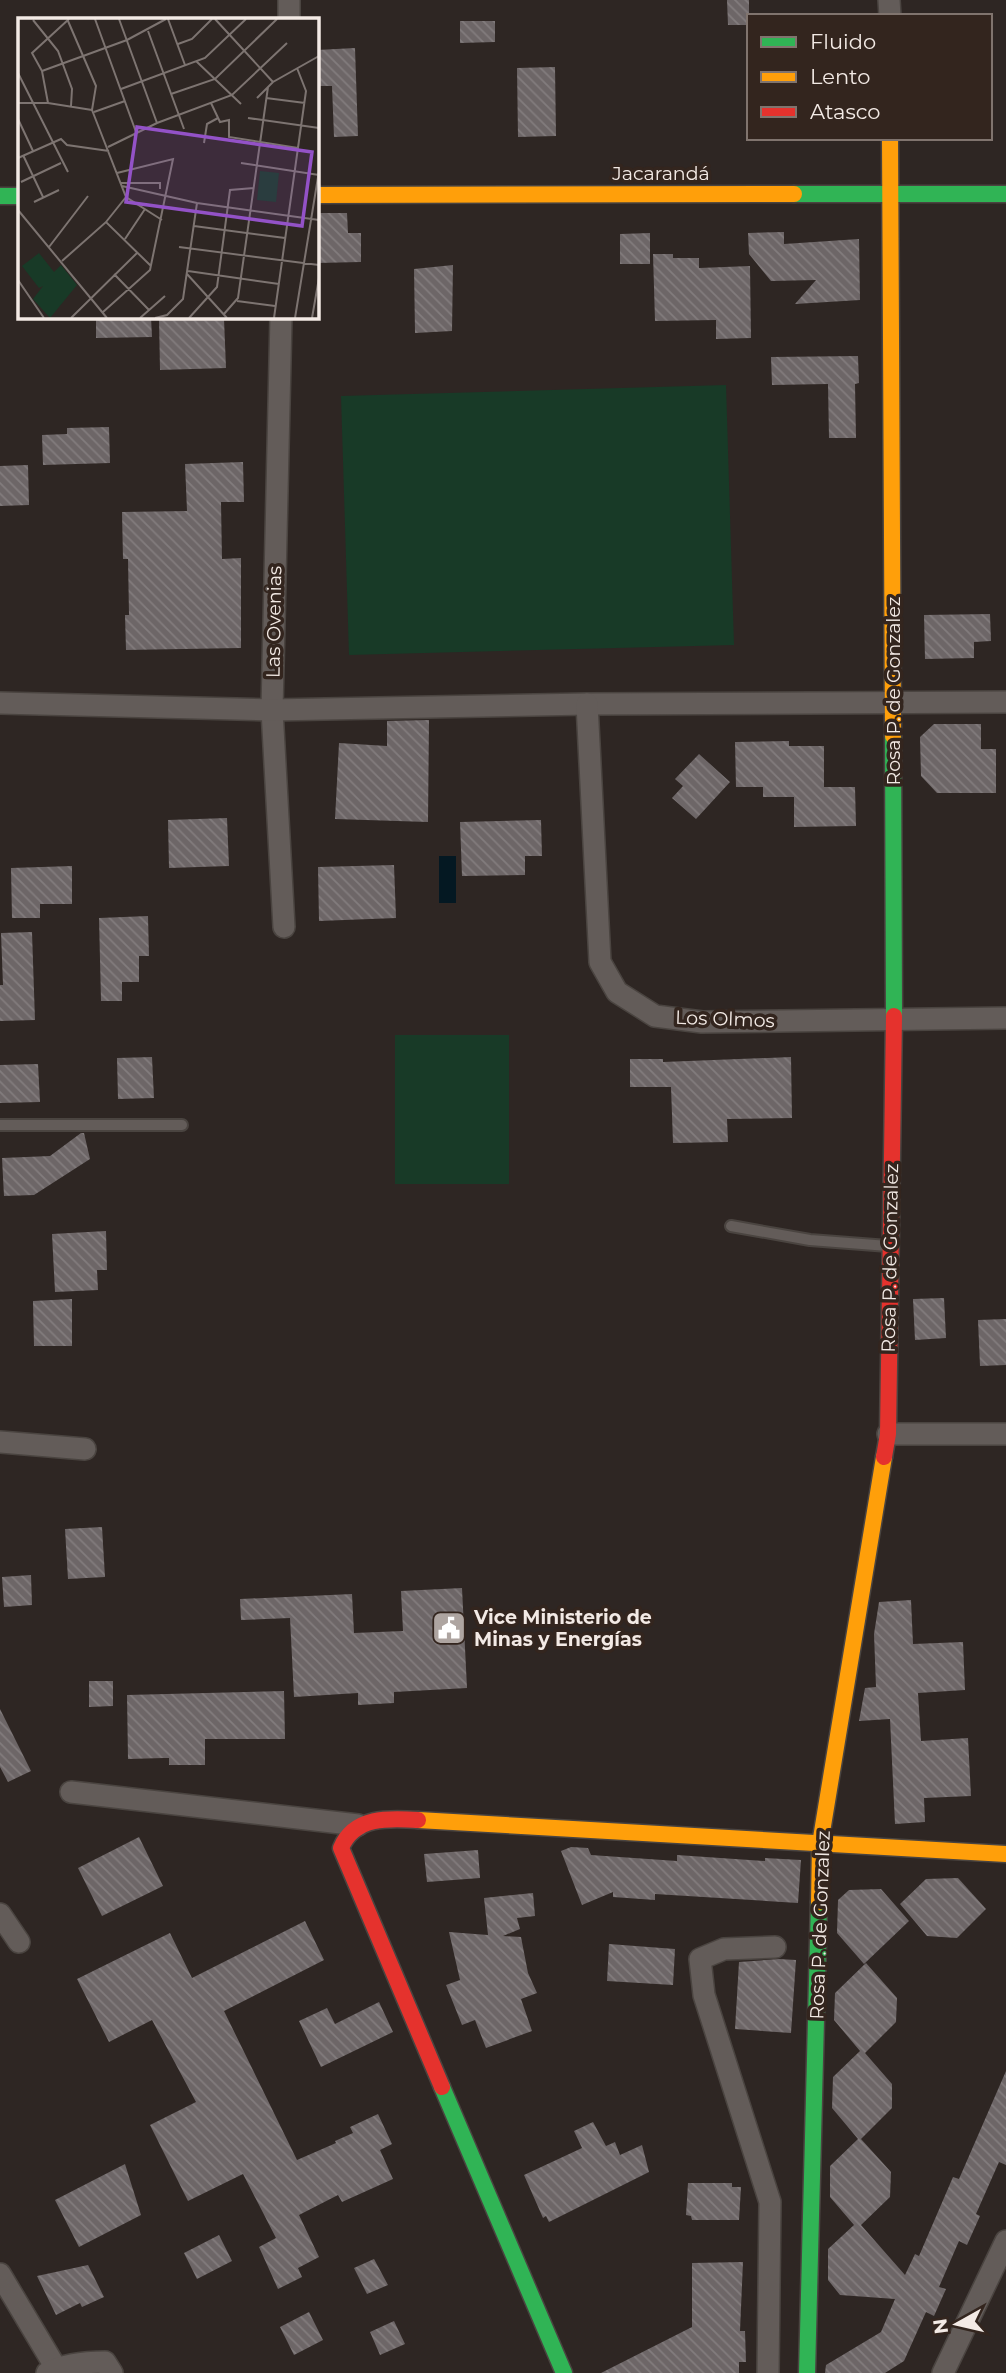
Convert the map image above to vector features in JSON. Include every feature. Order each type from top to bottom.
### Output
[{"type":"street","points":[[289,0],[289,18]]},
{"type":"street","name":"Rosa P. de Gonzalez","points":[[807,2373],[820,1844],[876,1520],[888,1434],[894,1019],[890,140]]},
{"type":"street","name":"Jacarandá","points":[[318,195],[1006,194]]},
{"type":"street","points":[[0,196],[18,196]]},
{"type":"street","name":"Las Ovenias","points":[[281,318],[272,709],[284,927]]},
{"type":"street","points":[[0,703],[272,709],[1006,702]]},
{"type":"street","name":"Los Olmos","points":[[587,704],[600,962],[617,992],[655,1016],[702,1022],[1006,1018]]},
{"type":"street","points":[[888,1434],[1006,1434]]},
{"type":"street","points":[[0,1442],[85,1449]]},
{"type":"street","points":[[71,1792],[358,1825],[391,1818],[1006,1854]]},
{"type":"street","points":[[358,1825],[344,1837],[341,1848],[564,2373]]},
{"type":"street","points":[[0,1914],[19,1942]]},
{"type":"street","points":[[768,2373],[770,2202],[704,1995],[701,1959],[724,1949],[775,1947]]},
{"type":"street","points":[[943,2373],[1006,2241]]},
{"type":"street","points":[[0,2274],[52,2370],[86,2362],[105,2362],[112,2373]]},
{"type":"lane","points":[[0,1125],[182,1125]]},
{"type":"lane","points":[[731,1226],[810,1240],[891,1246]]},
{"type":"green space","points":[[726,385],[734,645],[349,655],[341,396]]},
{"type":"green space","points":[[395,1035],[509,1035],[509,1184],[395,1184]]},
{"type":"water","points":[[439,856],[456,856],[456,903],[439,903]]},
{"type":"building","points":[[727,0],[749,0],[747,25],[728,25]]},
{"type":"building","points":[[460,21],[495,21],[495,42],[460,43]]},
{"type":"building","points":[[355,48],[358,136],[334,137],[332,86],[318,86],[318,50]]},
{"type":"building","points":[[555,67],[556,136],[518,137],[517,68]]},
{"type":"building","points":[[318,213],[347,213],[348,233],[361,233],[361,262],[318,263]]},
{"type":"building","points":[[784,232],[784,244],[859,239],[860,300],[795,304],[816,280],[771,281],[749,254],[748,233]]},
{"type":"building","points":[[650,233],[650,264],[620,264],[620,234]]},
{"type":"building","points":[[653,254],[673,254],[673,258],[699,258],[699,268],[750,266],[751,338],[716,339],[716,320],[655,321]]},
{"type":"building","points":[[453,265],[452,331],[415,333],[414,269]]},
{"type":"building","points":[[96,318],[151,318],[152,337],[96,338]]},
{"type":"building","points":[[224,319],[226,368],[160,370],[159,320]]},
{"type":"building","points":[[858,356],[859,383],[855,384],[856,438],[829,438],[828,384],[772,385],[771,357]]},
{"type":"building","points":[[109,427],[110,463],[43,465],[42,435],[67,434],[67,428]]},
{"type":"building","points":[[243,462],[244,502],[221,502],[222,559],[241,558],[241,648],[126,650],[125,615],[129,615],[128,559],[123,559],[122,512],[187,511],[185,464]]},
{"type":"building","points":[[28,465],[29,505],[0,506],[0,466]]},
{"type":"building","points":[[990,614],[991,641],[974,642],[974,658],[925,659],[924,615]]},
{"type":"building","points":[[429,720],[428,822],[335,819],[339,743],[387,746],[387,721]]},
{"type":"building","points":[[934,724],[981,724],[981,749],[996,749],[996,793],[937,793],[921,776],[920,737]]},
{"type":"building","points":[[789,741],[789,746],[824,746],[824,787],[855,787],[856,826],[794,827],[794,797],[763,797],[763,787],[736,787],[735,742]]},
{"type":"building","points":[[699,754],[730,782],[696,819],[672,798],[683,786],[675,779]]},
{"type":"building","points":[[227,818],[229,866],[169,868],[168,820]]},
{"type":"building","points":[[541,820],[542,856],[525,856],[525,875],[462,876],[460,822]]},
{"type":"building","points":[[394,865],[396,918],[319,921],[318,867]]},
{"type":"building","points":[[72,866],[72,904],[40,904],[40,918],[12,918],[11,868]]},
{"type":"building","points":[[148,916],[149,956],[139,956],[139,982],[122,982],[122,1001],[101,1001],[99,918]]},
{"type":"building","points":[[32,932],[35,1020],[0,1021],[0,985],[3,985],[1,933]]},
{"type":"building","points":[[152,1057],[154,1098],[118,1099],[117,1058]]},
{"type":"building","points":[[791,1057],[792,1118],[727,1119],[728,1142],[673,1143],[671,1087],[630,1087],[630,1059],[663,1059],[663,1062]]},
{"type":"building","points":[[38,1064],[40,1102],[0,1103],[0,1065]]},
{"type":"building","points":[[84,1133],[90,1159],[34,1195],[4,1196],[2,1158],[50,1156]]},
{"type":"building","points":[[106,1231],[107,1270],[97,1270],[98,1290],[55,1292],[52,1234]]},
{"type":"building","points":[[944,1298],[946,1338],[915,1340],[913,1299]]},
{"type":"building","points":[[72,1299],[72,1346],[34,1346],[33,1301]]},
{"type":"building","points":[[1006,1319],[1006,1365],[980,1366],[978,1320]]},
{"type":"building","points":[[102,1527],[105,1577],[68,1579],[65,1529]]},
{"type":"building","points":[[31,1575],[32,1605],[4,1607],[2,1577]]},
{"type":"building","points":[[462,1588],[467,1688],[394,1692],[394,1703],[358,1705],[358,1693],[294,1697],[290,1618],[241,1620],[240,1599],[352,1594],[354,1633],[403,1631],[401,1591]]},
{"type":"building","points":[[911,1600],[913,1644],[963,1642],[965,1690],[918,1693],[921,1741],[968,1738],[971,1796],[924,1798],[925,1822],[895,1824],[890,1719],[859,1721],[865,1688],[876,1687],[874,1634],[879,1602]]},
{"type":"building","points":[[89,1681],[113,1681],[113,1706],[89,1707]]},
{"type":"building","points":[[284,1691],[285,1739],[205,1739],[205,1765],[169,1765],[169,1758],[128,1759],[127,1695]]},
{"type":"building","points":[[0,1709],[31,1771],[8,1782],[0,1767]]},
{"type":"building","points":[[139,1837],[163,1886],[102,1916],[78,1868]]},
{"type":"building","points":[[571,1847],[588,1848],[591,1855],[677,1861],[677,1855],[765,1861],[765,1858],[801,1860],[798,1903],[655,1894],[655,1900],[613,1897],[613,1892],[582,1905],[561,1851]]},
{"type":"building","points":[[478,1850],[480,1878],[427,1882],[424,1854]]},
{"type":"building","points":[[958,1878],[986,1909],[957,1938],[927,1936],[900,1904],[926,1879]]},
{"type":"building","points":[[881,1889],[909,1921],[864,1964],[837,1933],[838,1900],[849,1890]]},
{"type":"building","points":[[533,1893],[535,1916],[517,1918],[520,1929],[503,1936],[521,1937],[528,1973],[537,1993],[521,1999],[532,2031],[486,2048],[475,2020],[462,2025],[446,1985],[460,1980],[449,1932],[488,1935],[484,1898]]},
{"type":"building","points":[[305,1921],[324,1960],[224,2011],[297,2160],[336,2143],[335,2141],[353,2133],[350,2127],[378,2114],[392,2144],[380,2150],[393,2179],[342,2202],[338,2195],[299,2215],[319,2257],[298,2268],[302,2277],[278,2289],[259,2247],[276,2238],[243,2174],[188,2201],[150,2125],[196,2102],[152,2020],[109,2042],[77,1979],[170,1933],[192,1978]]},
{"type":"building","points":[[609,1944],[675,1949],[673,1985],[607,1981]]},
{"type":"building","points":[[796,1960],[791,2033],[735,2029],[739,1962]]},
{"type":"building","points":[[866,1963],[897,1998],[896,2022],[865,2053],[892,2084],[892,2108],[861,2139],[891,2172],[890,2197],[861,2225],[905,2275],[915,2254],[919,2256],[953,2177],[959,2179],[1006,2071],[1006,2165],[999,2162],[976,2214],[980,2216],[967,2245],[959,2241],[939,2287],[946,2289],[934,2316],[926,2312],[904,2361],[885,2373],[825,2373],[826,2365],[881,2332],[895,2299],[840,2295],[828,2280],[828,2249],[854,2225],[830,2197],[830,2166],[858,2139],[832,2108],[833,2077],[860,2051],[834,2020],[835,1993]]},
{"type":"building","points":[[379,2002],[393,2032],[321,2067],[299,2021],[327,2008],[335,2024]]},
{"type":"building","points":[[593,2122],[606,2146],[615,2142],[620,2155],[642,2145],[649,2172],[549,2222],[546,2216],[543,2218],[524,2175],[582,2148],[574,2131]]},
{"type":"building","points":[[125,2164],[141,2215],[79,2247],[55,2200]]},
{"type":"building","points":[[688,2183],[732,2183],[732,2187],[741,2187],[739,2220],[692,2220],[691,2216],[686,2215]]},
{"type":"building","points":[[219,2235],[232,2261],[197,2279],[184,2253]]},
{"type":"building","points":[[374,2259],[388,2285],[367,2294],[354,2268]]},
{"type":"building","points":[[743,2262],[740,2331],[745,2331],[746,2362],[739,2362],[739,2373],[601,2373],[692,2327],[692,2263]]},
{"type":"building","points":[[88,2265],[104,2297],[82,2307],[80,2303],[56,2315],[37,2276]]},
{"type":"building","points":[[309,2312],[323,2340],[294,2355],[280,2327]]},
{"type":"building","points":[[394,2321],[405,2344],[380,2355],[370,2332]]},
{"type":"traffic: fast","points":[[794,194],[1006,194]]},
{"type":"traffic: fast","points":[[0,196],[18,196]]},
{"type":"traffic: fast","points":[[893,736],[894,1016]]},
{"type":"traffic: fast","points":[[807,2373],[819,1902]]},
{"type":"traffic: fast","points":[[442,2087],[564,2373]]},
{"type":"traffic: slow","points":[[890,140],[893,736]]},
{"type":"traffic: slow","points":[[318,195],[794,194]]},
{"type":"traffic: slow","points":[[819,1902],[820,1844],[884,1457]]},
{"type":"traffic: slow","points":[[418,1820],[1006,1854]]},
{"type":"traffic: jam","points":[[884,1457],[888,1434],[894,1016]]},
{"type":"traffic: jam","points":[[418,1820],[374,1821],[354,1830],[341,1848],[442,2087]]},
{"type":"place","name":"Vice Ministerio de Minas y Energías","points":[[449,1628]]}]
